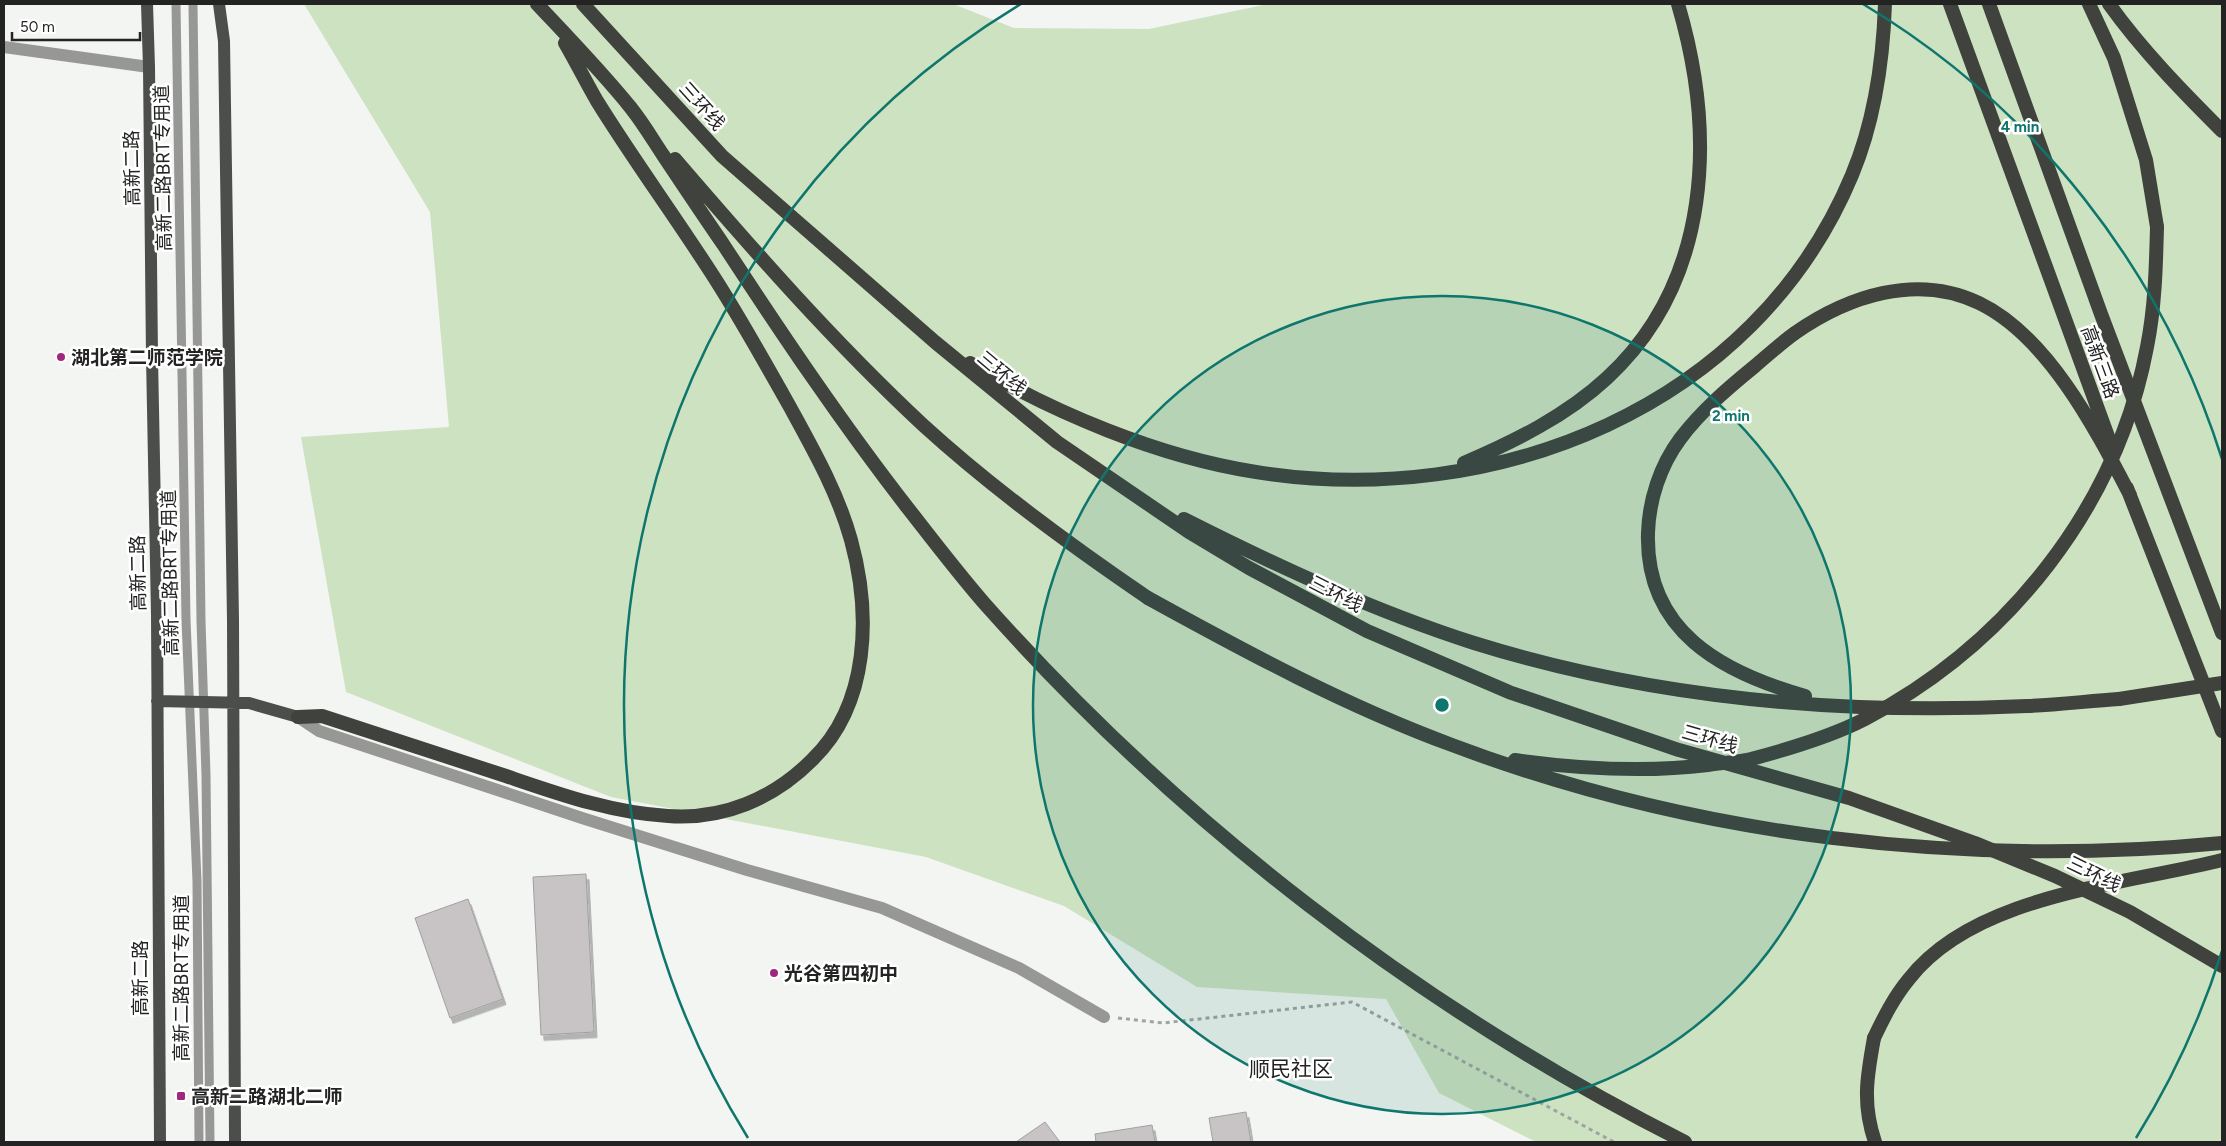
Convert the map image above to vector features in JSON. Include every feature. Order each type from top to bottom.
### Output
[{"type":"highway","points":[[537,4],[632,109],[798,300],[924,425],[1076,549],[1148,598],[1247,653],[1339,697],[1451,745],[1556,780],[1659,808],[1764,828],[1868,842],[1952,850],[2073,852],[2222,843]]},
{"type":"highway","name":"三环线","points":[[583,4],[722,156],[935,342],[1057,442],[1189,532],[1305,599],[1367,631],[1437,662],[1509,692],[1595,723],[1679,750],[1849,798],[1975,843],[2055,876],[2130,912],[2222,966]]},
{"type":"highway","points":[[1439,473],[1522,436],[1562,412],[1607,378],[1644,336],[1673,287],[1692,234],[1700,178],[1700,129],[1696,80],[1678,4]]},
{"type":"highway","points":[[935,342],[983,371],[1072,415],[1124,437],[1186,458],[1256,472],[1320,479],[1385,478],[1439,473],[1499,462],[1545,450],[1597,431],[1648,405],[1701,371],[1748,330],[1790,283],[1825,230],[1852,174],[1872,114],[1883,52],[1885,4]]},
{"type":"highway","name":"高新三路","points":[[1950,4],[2130,495],[2222,731]]},
{"type":"highway","name":"高新三路","points":[[1989,4],[2102,314],[2222,633]]},
{"type":"highway","points":[[1451,745],[1520,760],[1571,768],[1630,770],[1691,767],[1749,759],[1809,742],[1863,720],[1915,690],[1964,654],[2008,613],[2048,567],[2077,524],[2110,463],[2132,406],[2147,348],[2156,288],[2157,227],[2146,160],[2114,58],[2089,4]]},
{"type":"highway","points":[[2109,4],[2126,27],[2186,95],[2222,131]]},
{"type":"highway","points":[[298,717],[322,716],[581,801],[642,814],[671,817],[702,816],[736,809],[759,799],[795,778],[824,747],[839,726],[853,695],[860,662],[863,622],[860,583],[851,540],[836,497],[781,390],[720,286],[597,100],[552,20]]},
{"type":"highway","points":[[632,109],[834,410],[906,506],[983,602],[1065,689],[1151,772],[1241,851],[1334,925],[1432,994],[1533,1059],[1637,1118],[1684,1142]]},
{"type":"highway","points":[[1844,706],[1781,689],[1752,678],[1703,652],[1681,632],[1664,608],[1652,580],[1647,551],[1648,520],[1654,493],[1664,466],[1679,441],[1697,419],[1726,390],[1794,333],[1832,311],[1864,297],[1894,291],[1925,288],[1950,292],[1979,302],[2002,316],[2028,340],[2072,394],[2097,433],[2130,495]]},
{"type":"highway","points":[[1125,489],[1231,543],[1321,584],[1473,642],[1571,668],[1675,688],[1844,706],[2027,706],[2119,699],[2222,683]]},
{"type":"highway","points":[[1875,1142],[1869,1124],[1866,1083],[1874,1038],[1889,1006],[1910,978],[1934,953],[1962,933],[2028,904],[2222,860]]},
{"type":"main road","name":"高新二路","points":[[147,4],[157,701],[160,1142]]},
{"type":"main road","points":[[219,4],[224,41]]},
{"type":"main road","points":[[225,4],[233,702],[235,1142]]},
{"type":"main road","points":[[157,701],[249,703],[298,717]]},
{"type":"street","points":[[4,47],[149,67]]},
{"type":"street","points":[[298,717],[319,731],[554,808],[747,870],[882,908],[1019,968],[1104,1017]]},
{"type":"lane","name":"高新二路BRT专用道","points":[[176,4],[186,620],[196,881],[199,1142]]},
{"type":"lane","name":"高新二路BRT专用道","points":[[193,4],[210,1142]]},
{"type":"path","points":[[1104,1017],[1163,1022],[1352,1002],[1614,1142]]},
{"type":"green space","points":[[304,4],[953,4],[1014,28],[1149,29],[1268,4],[2222,4],[2222,1142],[1536,1142],[1439,1093],[1386,999],[1197,987],[1064,906],[926,857],[611,797],[346,692],[301,437],[449,427],[430,212]]},
{"type":"building","points":[[586,874],[594,1032],[541,1035],[533,877]]},
{"type":"building","points":[[468,899],[503,999],[450,1018],[415,918]]},
{"type":"building","points":[[1246,1112],[1251,1142],[1213,1142],[1209,1118]]},
{"type":"building","points":[[1045,1122],[1060,1142],[1016,1142]]},
{"type":"building","points":[[1152,1125],[1155,1142],[1096,1142],[1095,1134]]},
{"type":"place","name":"湖北第二师范学院","points":[[61,357]]},
{"type":"place","name":"光谷第四初中","points":[[774,973]]},
{"type":"place","name":"高新二路湖北二师","points":[[181,1096]]},
{"type":"district","name":"顺民社区","points":[[1291,1068]]}]
